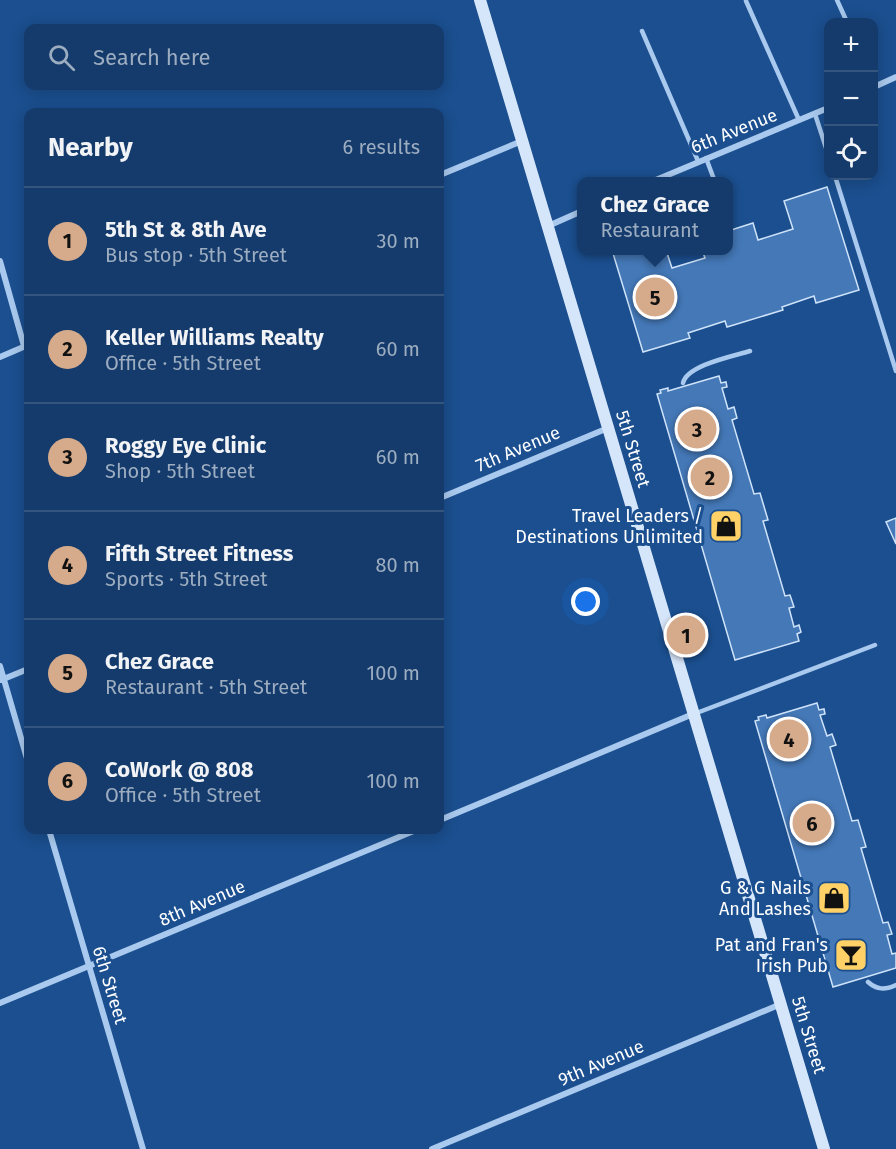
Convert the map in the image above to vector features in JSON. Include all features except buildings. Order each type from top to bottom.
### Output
[{"type":"street","name":"5th Street","points":[[480,0],[824,1149]]},
{"type":"street","points":[[878,84],[896,77]]},
{"type":"street","name":"6th Avenue","points":[[662,177],[824,110]]},
{"type":"street","points":[[444,173],[522,140]]},
{"type":"street","points":[[548,226],[577,213]]},
{"type":"street","points":[[0,261],[24,339]]},
{"type":"street","points":[[0,357],[24,347]]},
{"type":"street","name":"7th Avenue","points":[[444,496],[608,427]]},
{"type":"street","points":[[0,666],[2,680],[24,749]]},
{"type":"street","points":[[2,680],[24,671]]},
{"type":"street","points":[[444,818],[694,714]]},
{"type":"street","name":"6th Street","points":[[50,834],[143,1149]]},
{"type":"street","name":"8th Avenue","points":[[0,1003],[406,834]]},
{"type":"street","name":"9th Avenue","points":[[432,1149],[781,1004]]},
{"type":"lane","points":[[837,0],[845,18]]},
{"type":"lane","points":[[746,1],[799,120]]},
{"type":"lane","points":[[642,31],[698,161]]},
{"type":"lane","points":[[815,114],[824,142]]},
{"type":"lane","points":[[706,158],[713,177]]},
{"type":"lane","points":[[836,180],[896,371]]},
{"type":"lane","points":[[683,383],[691,371],[750,351]]},
{"type":"lane","points":[[694,714],[875,645]]},
{"type":"lane","points":[[868,982],[874,987],[884,989],[896,985]]},
{"type":"place","name":"Chez Grace","points":[[655,297]]},
{"type":"place","name":"Roggy Eye Clinic","points":[[697,429]]},
{"type":"place","name":"Keller Williams Realty","points":[[710,477]]},
{"type":"place","name":"Travel Leaders / Destinations Unlimited","points":[[726,526]]},
{"type":"place","name":"5th St & 8th Ave","points":[[686,635]]},
{"type":"place","name":"Fifth Street Fitness","points":[[789,739]]},
{"type":"place","name":"CoWork @ 808","points":[[812,823]]},
{"type":"place","name":"G & G Nails And Lashes","points":[[834,898]]},
{"type":"place","name":"Pat and Fran's Irish Pub","points":[[851,955]]}]
